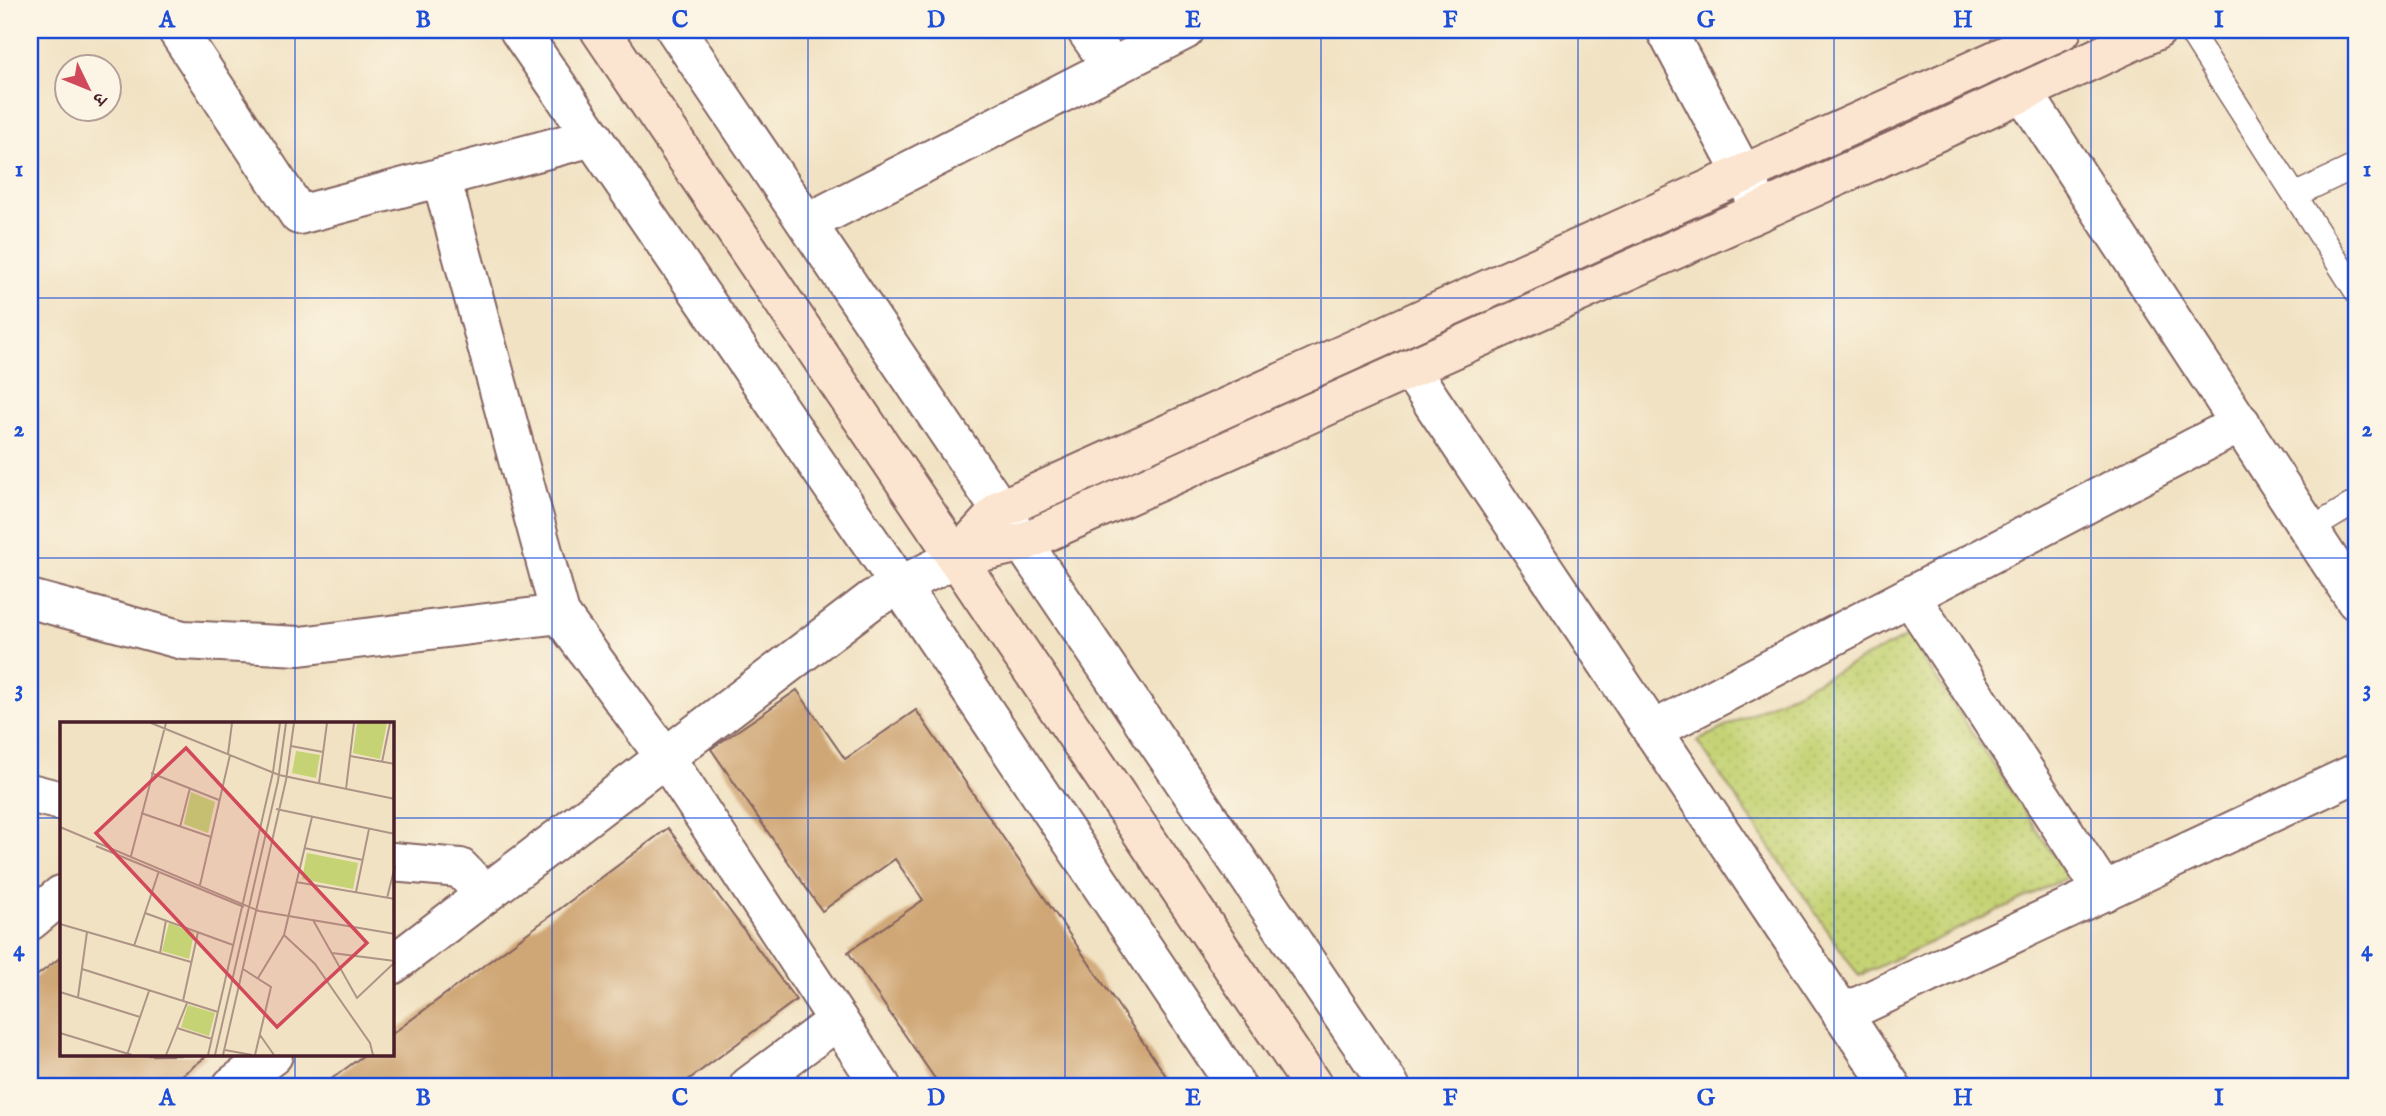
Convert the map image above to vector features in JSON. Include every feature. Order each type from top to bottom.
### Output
[{"type":"street","points":[[177,30],[299,215],[593,137]]},
{"type":"street","points":[[519,30],[900,585],[1236,1086]]},
{"type":"street","points":[[600,30],[1313,1086]]},
{"type":"street","points":[[676,30],[1390,1086]]},
{"type":"street","points":[[1086,30],[1112,67]]},
{"type":"street","points":[[807,223],[1185,30]]},
{"type":"street","points":[[1666,30],[1762,210]]},
{"type":"street","points":[[956,558],[1001,509],[2062,30]]},
{"type":"street","points":[[394,963],[873,599],[956,558],[1024,542],[2157,30]]},
{"type":"street","points":[[2023,92],[2356,601]]},
{"type":"street","points":[[442,177],[560,614],[666,757],[881,1086]]},
{"type":"street","points":[[1410,369],[1891,1086]]},
{"type":"street","points":[[1652,731],[2241,423]]},
{"type":"street","points":[[1910,596],[2104,892]]},
{"type":"street","points":[[30,599],[183,640],[300,646],[560,614]]},
{"type":"street","points":[[1842,1014],[2356,773]]},
{"type":"street","points":[[30,793],[60,801]]},
{"type":"street","points":[[394,862],[460,869],[485,894]]},
{"type":"street","points":[[30,921],[60,896]]},
{"type":"street","points":[[749,1086],[838,1020]]},
{"type":"street","points":[[232,1086],[272,1056]]},
{"type":"lane","points":[[2189,30],[2356,291]]},
{"type":"lane","points":[[2295,195],[2356,166]]},
{"type":"lane","points":[[2311,530],[2356,502]]},
{"type":"green space","points":[[1908,636],[2068,877],[1859,976],[1697,741]]},
{"type":"building","points":[[797,690],[845,759],[916,710],[1173,1086],[940,1086],[848,952],[923,900],[895,859],[822,911],[711,749]]},
{"type":"building","points":[[668,828],[796,1000],[680,1086],[322,1086],[363,1056],[394,1056],[394,1033]]},
{"type":"building","points":[[60,958],[60,1056],[207,1056],[168,1086],[30,1086],[30,981]]}]
